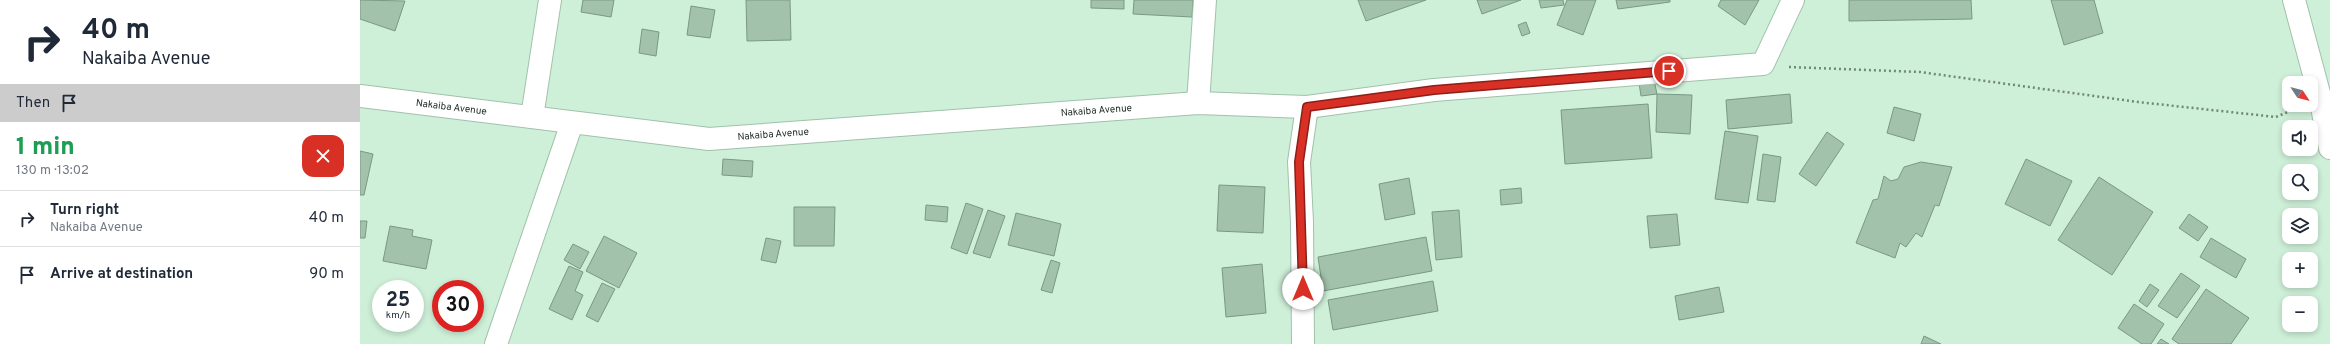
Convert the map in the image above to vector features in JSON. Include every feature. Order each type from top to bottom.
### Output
[{"type":"main road","points":[[532,117],[550,0]]},
{"type":"main road","points":[[1198,103],[1205,0]]},
{"type":"main road","points":[[1763,64],[1793,0]]},
{"type":"main road","points":[[2294,0],[2320,98],[2330,148]]},
{"type":"main road","name":"Nakaiba Avenue","points":[[360,96],[708,139],[1198,103],[1307,107],[1434,90],[1763,64]]},
{"type":"main road","points":[[1303,344],[1302,222],[1299,162],[1307,107]]},
{"type":"main road","points":[[496,344],[572,123]]},
{"type":"path","points":[[1763,64],[1776,66],[1920,72],[2138,102],[2276,117],[2287,112]]},
{"type":"building","points":[[360,0],[405,1],[395,31],[360,19]]},
{"type":"building","points":[[583,0],[614,0],[611,17],[581,12]]},
{"type":"building","points":[[746,0],[790,0],[791,40],[747,41]]},
{"type":"building","points":[[1091,0],[1124,0],[1124,9],[1091,8]]},
{"type":"building","points":[[1134,0],[1193,0],[1192,17],[1133,14]]},
{"type":"building","points":[[1358,0],[1426,0],[1366,21]]},
{"type":"building","points":[[1477,0],[1521,0],[1482,14]]},
{"type":"building","points":[[1539,0],[1563,0],[1564,5],[1541,8]]},
{"type":"building","points":[[1567,0],[1596,0],[1583,35],[1557,25]]},
{"type":"building","points":[[1616,0],[1670,0],[1670,2],[1618,9]]},
{"type":"building","points":[[1721,0],[1759,0],[1745,25],[1718,6]]},
{"type":"building","points":[[1849,0],[1971,0],[1972,19],[1849,21]]},
{"type":"building","points":[[2051,0],[2094,0],[2103,33],[2064,45]]},
{"type":"building","points":[[691,6],[715,10],[710,38],[687,35]]},
{"type":"building","points":[[1526,22],[1530,33],[1522,36],[1518,25]]},
{"type":"building","points":[[642,29],[659,32],[656,56],[639,53]]},
{"type":"building","points":[[1654,80],[1657,94],[1641,96],[1639,83]]},
{"type":"building","points":[[1657,94],[1692,95],[1690,134],[1656,132]]},
{"type":"building","points":[[1790,94],[1792,123],[1728,129],[1726,100]]},
{"type":"building","points":[[1648,104],[1652,158],[1565,164],[1561,110]]},
{"type":"building","points":[[1894,107],[1921,114],[1914,141],[1887,133]]},
{"type":"building","points":[[1725,131],[1758,136],[1748,203],[1715,199]]},
{"type":"building","points":[[1827,132],[1844,144],[1816,186],[1799,174]]},
{"type":"building","points":[[360,151],[373,154],[364,195],[360,195]]},
{"type":"building","points":[[1763,154],[1781,157],[1775,202],[1757,200]]},
{"type":"building","points":[[723,159],[753,161],[752,177],[722,175]]},
{"type":"building","points":[[2026,159],[2072,181],[2050,226],[2005,204]]},
{"type":"building","points":[[1921,162],[1952,167],[1939,206],[1935,205],[1922,237],[1916,233],[1906,247],[1900,243],[1895,258],[1856,243],[1873,200],[1878,199],[1884,176],[1891,181],[1898,179],[1904,167]]},
{"type":"building","points":[[2099,177],[2153,212],[2112,275],[2058,240]]},
{"type":"building","points":[[1409,178],[1415,214],[1385,220],[1379,184]]},
{"type":"building","points":[[1219,185],[1265,187],[1263,233],[1217,231]]},
{"type":"building","points":[[1521,188],[1522,203],[1501,205],[1500,190]]},
{"type":"building","points":[[966,203],[983,209],[967,254],[951,248]]},
{"type":"building","points":[[926,205],[948,207],[947,222],[925,220]]},
{"type":"building","points":[[794,207],[835,207],[834,246],[794,246]]},
{"type":"building","points":[[988,210],[1005,216],[990,258],[973,253]]},
{"type":"building","points":[[1459,210],[1462,257],[1436,260],[1432,212]]},
{"type":"building","points":[[1016,213],[1061,224],[1054,256],[1008,245]]},
{"type":"building","points":[[1677,214],[1680,245],[1650,248],[1647,216]]},
{"type":"building","points":[[2189,214],[2208,227],[2198,241],[2179,228]]},
{"type":"building","points":[[360,221],[367,221],[365,238],[360,238]]},
{"type":"building","points":[[390,226],[413,230],[412,236],[432,240],[426,269],[383,261]]},
{"type":"building","points":[[604,236],[637,253],[619,288],[586,271]]},
{"type":"building","points":[[1426,237],[1432,271],[1323,291],[1318,257]]},
{"type":"building","points":[[766,238],[781,241],[776,263],[761,260]]},
{"type":"building","points":[[2211,238],[2246,259],[2236,278],[2200,257]]},
{"type":"building","points":[[573,244],[589,252],[580,269],[564,260]]},
{"type":"building","points":[[1051,260],[1060,263],[1052,293],[1041,290]]},
{"type":"building","points":[[1262,264],[1266,313],[1226,317],[1222,268]]},
{"type":"building","points":[[569,266],[583,272],[575,291],[583,295],[572,320],[549,309]]},
{"type":"building","points":[[2181,273],[2200,286],[2177,318],[2158,306]]},
{"type":"building","points":[[1433,281],[1438,311],[1333,330],[1328,300]]},
{"type":"building","points":[[602,283],[615,289],[598,322],[586,316]]},
{"type":"building","points":[[2150,284],[2159,290],[2147,307],[2139,301]]},
{"type":"building","points":[[1719,287],[1724,312],[1679,320],[1675,296]]},
{"type":"building","points":[[2206,289],[2249,318],[2231,344],[2179,344],[2172,339]]},
{"type":"building","points":[[2134,304],[2164,324],[2151,344],[2142,344],[2118,328]]},
{"type":"building","points":[[1924,336],[1941,344],[1921,344]]},
{"type":"building","points":[[2161,339],[2169,344],[2157,344]]},
{"type":"route","points":[[1303,289],[1299,162],[1307,107],[1434,90],[1669,71]]}]
